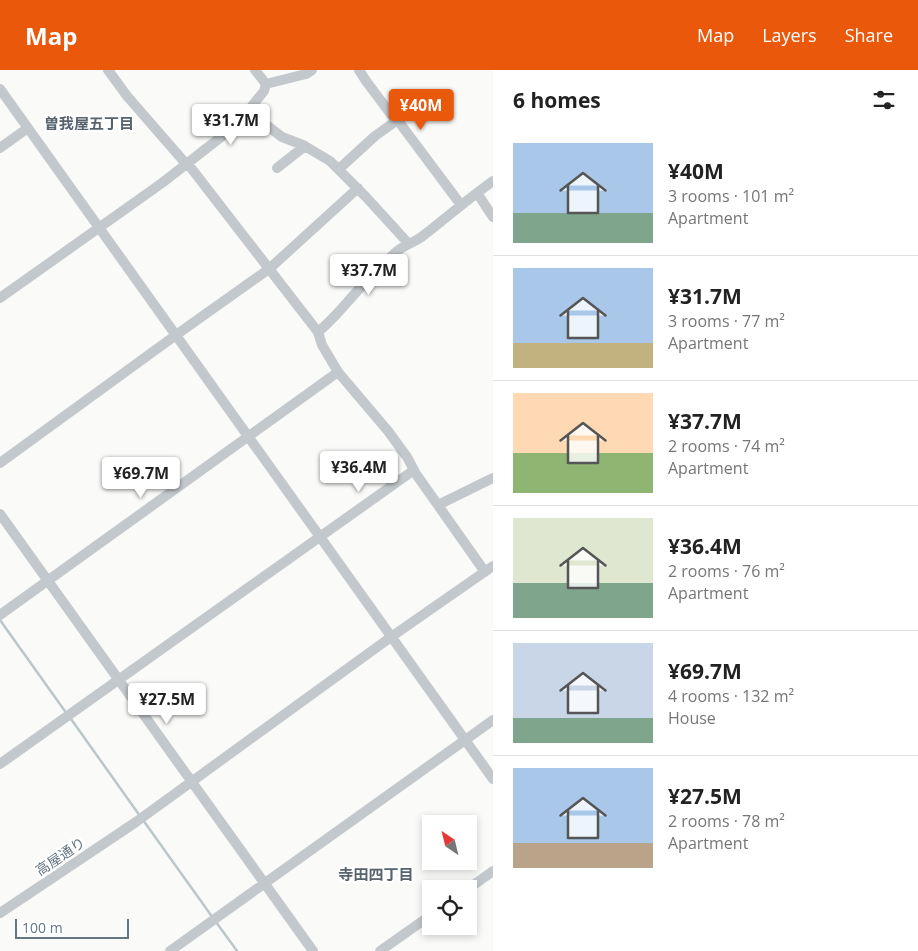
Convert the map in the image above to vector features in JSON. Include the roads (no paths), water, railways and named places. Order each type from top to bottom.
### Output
[{"type":"street","points":[[108,70],[127,96],[188,164],[318,332],[322,345],[338,372],[388,431],[438,505],[489,569]]},
{"type":"street","points":[[255,70],[266,84]]},
{"type":"street","points":[[266,84],[306,74],[312,70]]},
{"type":"street","points":[[360,70],[366,81],[461,205]]},
{"type":"street","points":[[0,298],[188,164],[230,130],[239,126],[246,119],[248,111],[264,91],[266,84]]},
{"type":"street","points":[[0,89],[493,780]]},
{"type":"street","points":[[248,111],[282,137],[305,146],[330,161],[358,188],[408,243]]},
{"type":"street","points":[[339,169],[375,136],[396,121]]},
{"type":"street","points":[[0,148],[28,128]]},
{"type":"street","points":[[277,168],[305,146]]},
{"type":"street","points":[[318,332],[330,322],[396,252],[424,235],[493,181]]},
{"type":"street","points":[[0,463],[269,269],[358,188]]},
{"type":"street","points":[[478,193],[493,217]]},
{"type":"street","points":[[1,614],[338,372]]},
{"type":"street","points":[[0,764],[414,470]]},
{"type":"street","points":[[438,505],[493,478]]},
{"type":"street","points":[[0,514],[313,951]]},
{"type":"street","name":"高屋通り","points":[[0,913],[136,822],[391,637],[489,569]]},
{"type":"street","points":[[170,951],[493,720]]},
{"type":"street","points":[[477,883],[493,871]]},
{"type":"street","points":[[380,951],[422,921]]},
{"type":"waterway","points":[[0,620],[67,714]]},
{"type":"waterway","points":[[71,719],[140,816]]},
{"type":"waterway","points":[[143,820],[213,918]]},
{"type":"waterway","points":[[216,922],[237,951]]},
{"type":"district","name":"曽我屋五丁目","points":[[89,123]]},
{"type":"district","name":"寺田四丁目","points":[[376,874]]}]
